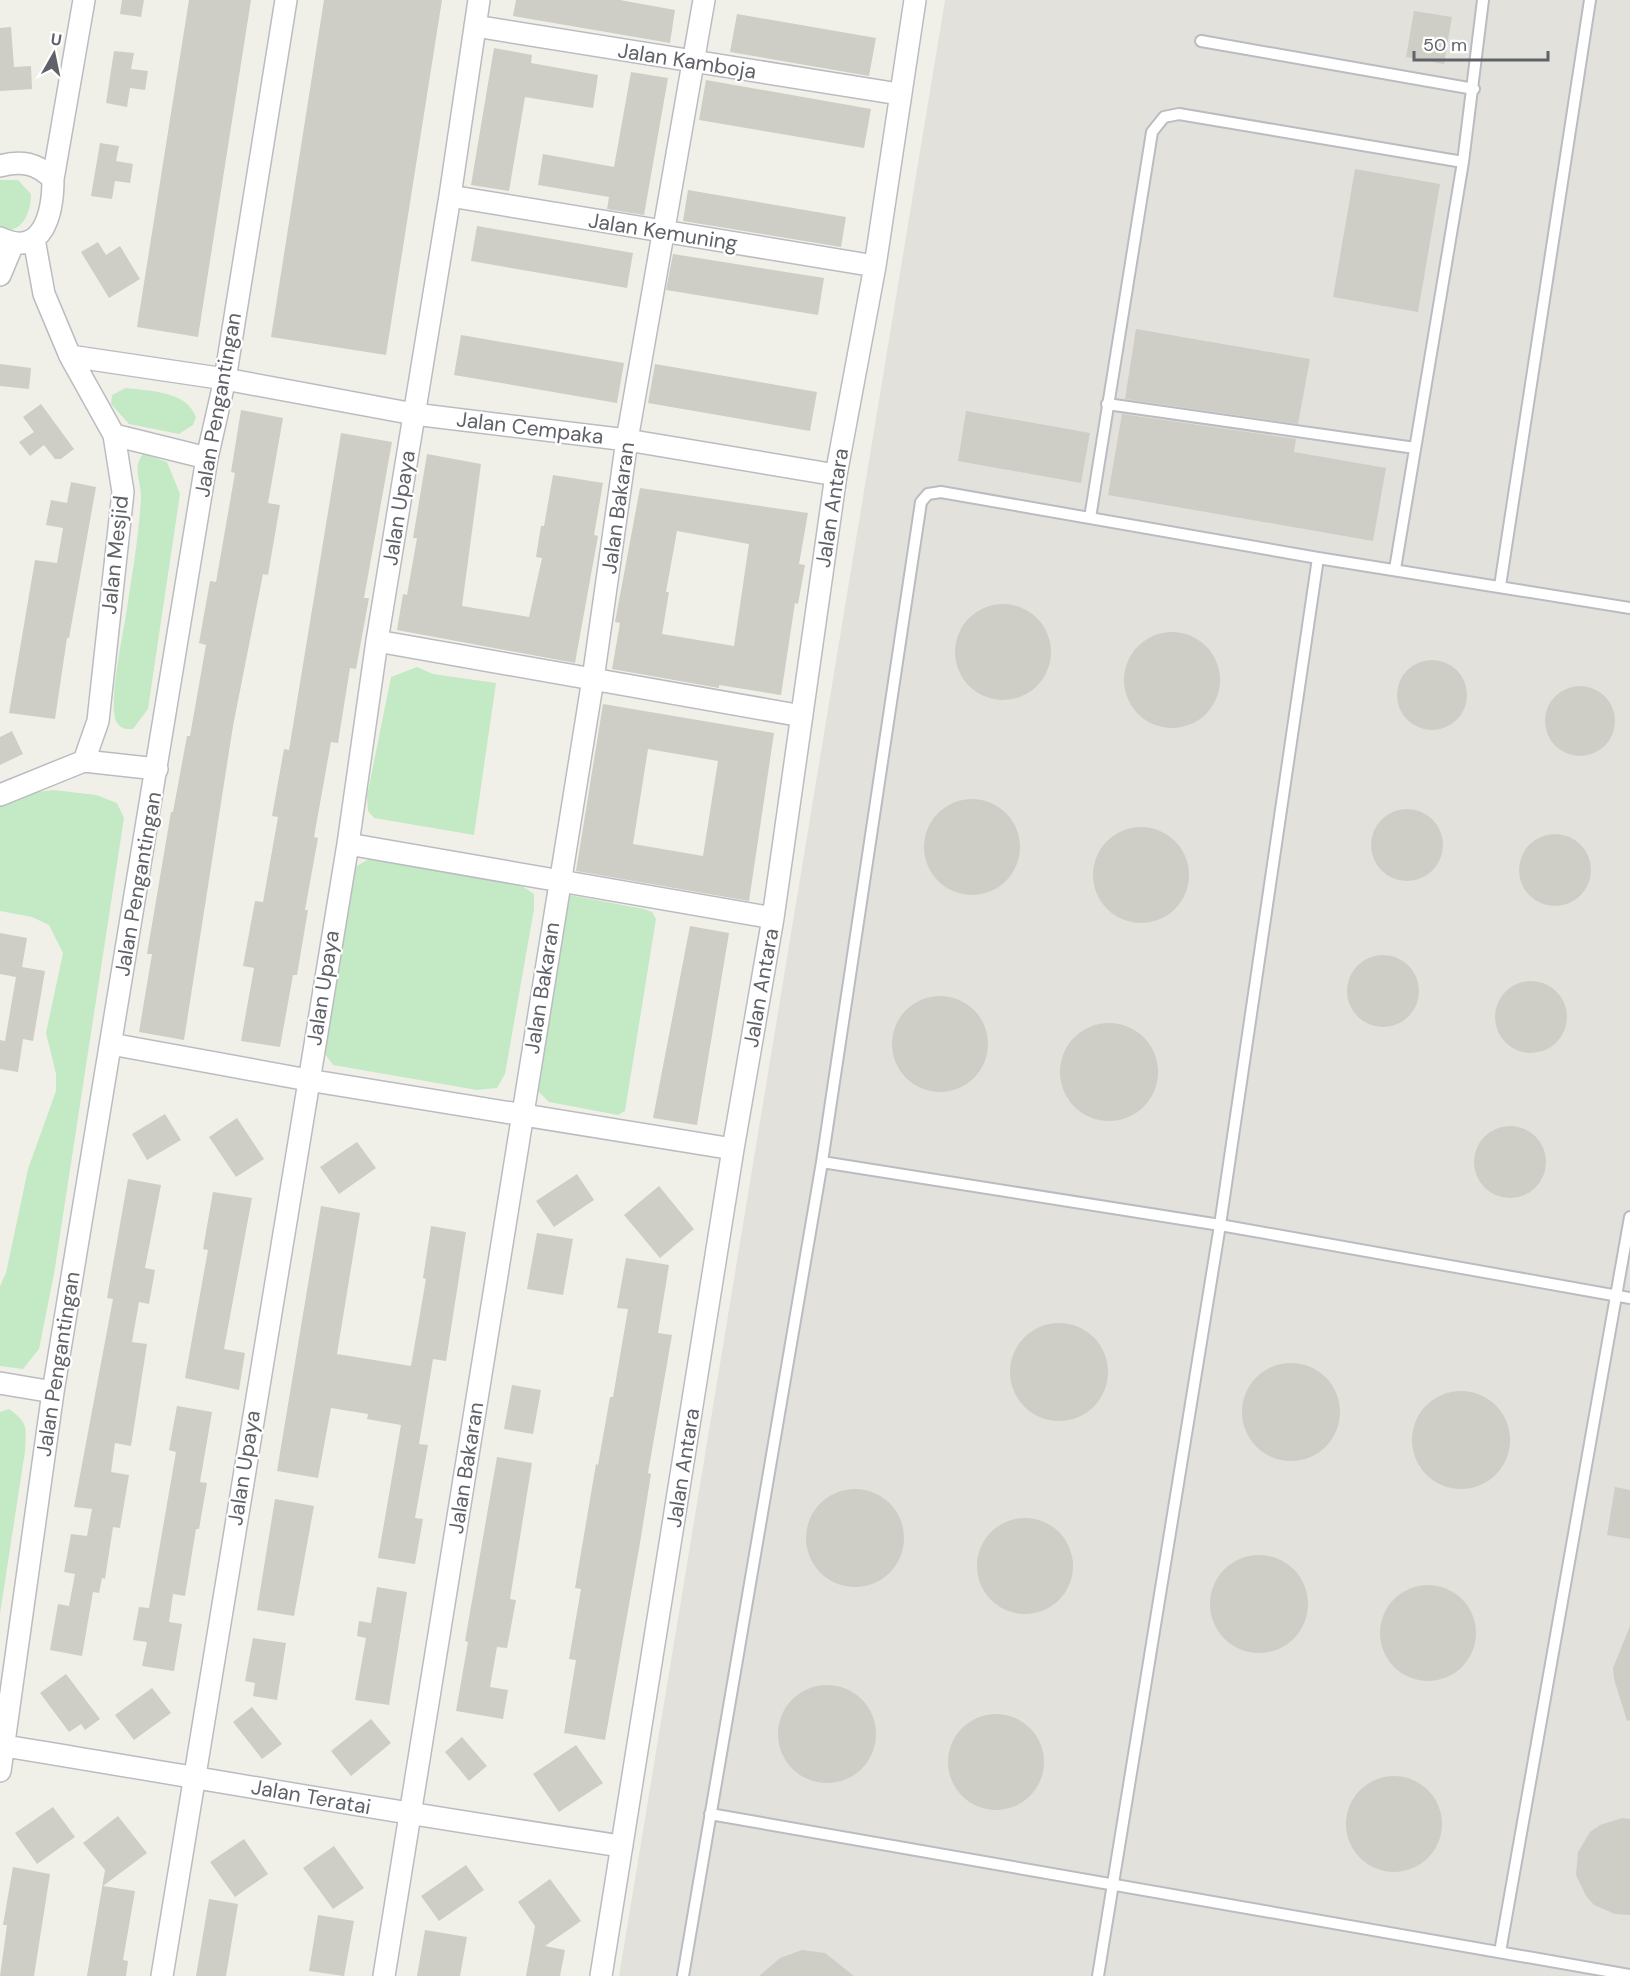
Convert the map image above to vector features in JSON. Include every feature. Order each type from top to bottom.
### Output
[{"type":"street","points":[[0,275],[6,241],[34,239],[48,224],[53,178],[84,0]]},
{"type":"street","name":"Jalan Pengantingan","points":[[0,1771],[53,1392],[207,458],[225,379],[286,0]]},
{"type":"street","name":"Jalan Upaya","points":[[162,1976],[348,844],[377,641],[450,196],[479,0]]},
{"type":"street","name":"Jalan Bakaran","points":[[384,1976],[593,680],[627,440],[704,0]]},
{"type":"street","name":"Jalan Antara","points":[[601,1976],[733,1149],[773,918],[836,475],[875,266],[899,94],[915,0]]},
{"type":"street","name":"Jalan Kamboja","points":[[474,26],[899,94]]},
{"type":"street","points":[[0,166],[16,161],[42,168],[53,178]]},
{"type":"street","name":"Jalan Kemuning","points":[[450,196],[875,266]]},
{"type":"street","name":"Jalan Mesjid","points":[[34,239],[44,294],[70,356],[114,435],[123,492],[98,721],[84,761]]},
{"type":"street","name":"Jalan Cempaka","points":[[70,356],[225,379],[414,414],[627,440],[836,475]]},
{"type":"street","points":[[114,435],[207,458]]},
{"type":"street","points":[[377,641],[802,716]]},
{"type":"street","points":[[0,795],[84,761],[157,770]]},
{"type":"street","points":[[348,844],[773,918]]},
{"type":"street","points":[[111,1044],[308,1080],[733,1149]]},
{"type":"street","points":[[0,1383],[53,1392]]},
{"type":"street","name":"Jalan Teratai","points":[[2,1745],[194,1775],[410,1815],[622,1846]]},
{"type":"lane","points":[[1395,569],[1463,162],[1474,89],[1483,0]]},
{"type":"lane","points":[[1500,586],[1590,0]]},
{"type":"lane","points":[[1201,41],[1474,89]]},
{"type":"lane","points":[[1090,518],[1152,132],[1164,117],[1179,114],[1463,162]]},
{"type":"lane","points":[[1107,404],[1414,448]]},
{"type":"lane","points":[[683,1976],[822,1162],[921,502],[928,494],[941,492],[1318,558],[1630,608]]},
{"type":"lane","points":[[1098,1976],[1220,1225],[1318,558]]},
{"type":"lane","points":[[822,1162],[1220,1225],[1630,1298]]},
{"type":"lane","points":[[1500,1952],[1630,1217]]},
{"type":"lane","points":[[710,1814],[1630,1975]]},
{"type":"shaded area","points":[[945,0],[1630,0],[1630,1976],[619,1976]]},
{"type":"green space","points":[[0,180],[18,180],[31,194],[27,215],[24,221],[14,229],[0,230]]},
{"type":"green space","points":[[126,388],[176,397],[191,408],[196,417],[193,425],[179,434],[129,424],[111,404],[112,395]]},
{"type":"green space","points":[[143,454],[167,462],[180,494],[148,709],[133,729],[128,729],[122,728],[117,723],[114,703],[137,541],[141,497],[138,464]]},
{"type":"green space","points":[[417,667],[433,674],[496,683],[474,835],[374,818],[368,811],[367,796],[391,677]]},
{"type":"green space","points":[[54,790],[96,795],[117,803],[124,818],[54,1274],[39,1349],[23,1369],[0,1366],[0,1286],[6,1273],[28,1169],[56,1091],[56,1074],[46,1033],[63,953],[49,925],[32,917],[0,911],[0,805],[36,792]]},
{"type":"green space","points":[[374,856],[519,884],[534,894],[534,909],[505,1074],[497,1088],[477,1090],[333,1065],[323,1051],[355,867]]},
{"type":"green space","points":[[569,895],[644,909],[652,912],[656,919],[625,1111],[618,1115],[549,1102],[537,1090],[563,910]]},
{"type":"green space","points":[[9,1409],[23,1422],[26,1437],[0,1614],[0,1412]]},
{"type":"building","points":[[122,0],[144,0],[141,17],[120,14]]},
{"type":"building","points":[[189,0],[251,0],[198,337],[137,327]]},
{"type":"building","points":[[324,0],[442,0],[386,355],[271,337]]},
{"type":"building","points":[[516,0],[620,0],[675,10],[670,43],[513,16]]},
{"type":"building","points":[[1414,11],[1452,17],[1444,64],[1406,57]]},
{"type":"building","points":[[737,14],[876,38],[869,76],[730,52]]},
{"type":"building","points":[[11,27],[14,67],[31,66],[32,89],[0,91],[0,28]]},
{"type":"building","points":[[494,48],[532,55],[531,63],[598,75],[593,108],[525,97],[509,191],[471,185]]},
{"type":"building","points":[[114,51],[134,53],[131,69],[148,71],[145,90],[130,88],[127,107],[106,103]]},
{"type":"building","points":[[631,72],[668,78],[644,215],[607,209],[609,197],[538,185],[543,154],[614,167]]},
{"type":"building","points":[[706,80],[871,109],[864,148],[699,120]]},
{"type":"building","points":[[100,143],[119,146],[116,161],[133,164],[130,183],[115,181],[112,199],[91,196]]},
{"type":"building","points":[[1355,169],[1440,184],[1418,312],[1333,297]]},
{"type":"building","points":[[688,190],[846,217],[841,247],[683,221]]},
{"type":"building","points":[[477,226],[633,253],[627,288],[471,261]]},
{"type":"building","points":[[98,242],[106,255],[120,246],[140,279],[109,298],[81,252]]},
{"type":"building","points":[[673,254],[824,278],[818,315],[666,290]]},
{"type":"building","points":[[1136,329],[1310,359],[1298,424],[1125,399]]},
{"type":"building","points":[[461,335],[624,363],[617,403],[454,375]]},
{"type":"building","points":[[0,364],[31,368],[29,389],[0,386]]},
{"type":"building","points":[[655,364],[817,392],[810,431],[648,403]]},
{"type":"building","points":[[41,404],[74,449],[61,459],[55,459],[44,445],[30,456],[19,442],[34,432],[23,417]]},
{"type":"building","points":[[241,410],[283,418],[268,503],[280,505],[268,575],[263,574],[233,726],[184,1040],[139,1032],[152,954],[147,954],[171,812],[173,812],[187,736],[190,736],[206,645],[199,643],[210,581],[216,582],[235,473],[231,472]]},
{"type":"building","points":[[966,411],[1090,433],[1081,483],[958,461]]},
{"type":"building","points":[[1122,414],[1296,439],[1294,452],[1386,468],[1373,541],[1108,495]]},
{"type":"building","points":[[341,433],[392,442],[364,598],[369,598],[356,669],[350,668],[338,743],[331,742],[314,837],[318,838],[305,910],[308,910],[297,975],[293,975],[280,1047],[241,1041],[254,968],[243,966],[255,901],[263,902],[278,817],[272,816],[284,749],[289,750]]},
{"type":"building","points":[[427,454],[481,464],[462,606],[529,617],[542,558],[536,557],[541,526],[544,526],[553,475],[603,483],[594,535],[598,536],[575,663],[397,630],[403,594],[407,595],[417,538],[413,538]]},
{"type":"building","points":[[71,482],[96,487],[69,638],[67,638],[55,719],[9,713],[35,560],[57,563],[63,528],[46,525],[51,500],[67,503]]},
{"type":"building","points":[[640,488],[808,513],[799,564],[805,565],[798,604],[795,603],[781,695],[719,685],[719,688],[612,669],[620,623],[615,622]],"holes":[[[677,531],[749,544],[734,646],[662,634],[669,592],[666,592]]]},
{"type":"building","points":[[994,604],[1012,604],[1030,612],[1043,625],[1051,643],[1048,671],[1030,692],[1012,700],[994,700],[976,692],[963,679],[955,661],[955,643],[963,625],[976,612]]},
{"type":"building","points":[[1163,632],[1181,632],[1199,640],[1212,653],[1220,671],[1217,699],[1199,720],[1181,728],[1163,728],[1145,720],[1132,707],[1124,689],[1124,671],[1132,653],[1145,640]]},
{"type":"building","points":[[1425,660],[1439,660],[1452,665],[1462,675],[1467,695],[1462,715],[1452,725],[1439,730],[1425,730],[1412,725],[1402,715],[1397,702],[1397,688],[1402,675],[1412,665]]},
{"type":"building","points":[[1573,686],[1587,686],[1600,691],[1610,701],[1615,721],[1610,741],[1600,751],[1587,756],[1573,756],[1560,751],[1550,741],[1545,728],[1545,714],[1550,701],[1560,691]]},
{"type":"building","points":[[603,704],[774,733],[749,901],[576,871]],"holes":[[[648,749],[718,761],[703,856],[633,844]]]},
{"type":"building","points":[[12,731],[23,754],[0,765],[0,737]]},
{"type":"building","points":[[963,799],[981,799],[999,807],[1012,820],[1020,838],[1017,866],[999,887],[981,895],[963,895],[945,887],[932,874],[924,856],[924,838],[932,820],[945,807]]},
{"type":"building","points":[[1407,809],[1427,815],[1437,825],[1443,845],[1437,865],[1427,875],[1407,881],[1387,875],[1377,865],[1371,845],[1377,825],[1387,815]]},
{"type":"building","points":[[1132,827],[1150,827],[1168,835],[1181,848],[1189,866],[1186,894],[1168,915],[1150,923],[1132,923],[1114,915],[1101,902],[1093,884],[1093,866],[1101,848],[1114,835]]},
{"type":"building","points":[[1555,834],[1575,840],[1585,850],[1591,870],[1585,890],[1575,900],[1555,906],[1535,900],[1525,890],[1519,870],[1525,850],[1535,840]]},
{"type":"building","points":[[690,926],[729,933],[697,1125],[653,1118]]},
{"type":"building","points":[[0,933],[27,938],[22,967],[45,971],[33,1041],[23,1039],[18,1072],[0,1069],[0,1040],[5,1041],[16,977],[0,974]]},
{"type":"building","points":[[1383,955],[1403,961],[1413,971],[1419,991],[1413,1011],[1403,1021],[1383,1027],[1363,1021],[1353,1011],[1347,991],[1353,971],[1363,961]]},
{"type":"building","points":[[1531,981],[1551,987],[1561,997],[1567,1017],[1561,1037],[1551,1047],[1531,1053],[1511,1047],[1501,1037],[1495,1017],[1501,997],[1511,987]]},
{"type":"building","points":[[931,996],[949,996],[967,1004],[980,1017],[988,1035],[985,1063],[967,1084],[949,1092],[931,1092],[913,1084],[900,1071],[892,1053],[892,1035],[900,1017],[913,1004]]},
{"type":"building","points":[[1109,1023],[1128,1027],[1143,1038],[1154,1053],[1158,1072],[1154,1091],[1143,1106],[1128,1117],[1109,1121],[1090,1117],[1075,1106],[1064,1091],[1060,1072],[1064,1053],[1075,1038],[1090,1027]]},
{"type":"building","points":[[165,1114],[181,1140],[147,1160],[132,1134]]},
{"type":"building","points":[[237,1118],[264,1159],[236,1177],[209,1137]]},
{"type":"building","points":[[1510,1126],[1530,1132],[1540,1142],[1546,1162],[1540,1182],[1530,1192],[1510,1198],[1490,1192],[1480,1182],[1474,1162],[1480,1142],[1490,1132]]},
{"type":"building","points":[[357,1142],[376,1168],[339,1194],[320,1167]]},
{"type":"building","points":[[577,1174],[594,1200],[554,1227],[536,1201]]},
{"type":"building","points":[[128,1179],[161,1185],[145,1268],[155,1270],[149,1304],[139,1302],[132,1342],[147,1344],[131,1446],[115,1443],[111,1472],[129,1475],[120,1528],[113,1527],[105,1579],[102,1578],[99,1593],[93,1592],[82,1656],[50,1650],[58,1604],[69,1606],[75,1574],[64,1572],[71,1534],[87,1536],[92,1509],[74,1507],[113,1299],[107,1298]]},
{"type":"building","points":[[659,1186],[694,1229],[660,1258],[624,1215]]},
{"type":"building","points":[[213,1192],[252,1198],[224,1349],[245,1353],[239,1390],[185,1378],[208,1250],[203,1249]]},
{"type":"building","points":[[321,1206],[360,1213],[337,1354],[411,1366],[426,1279],[423,1278],[431,1226],[466,1232],[446,1361],[433,1359],[419,1444],[428,1445],[415,1518],[423,1519],[415,1564],[378,1558],[401,1425],[367,1419],[368,1414],[331,1408],[318,1478],[277,1471]]},
{"type":"building","points":[[537,1233],[573,1239],[563,1295],[527,1289]]},
{"type":"building","points":[[626,1258],[669,1265],[658,1333],[672,1335],[648,1473],[651,1474],[640,1543],[605,1740],[564,1733],[576,1660],[569,1659],[581,1589],[575,1588],[596,1464],[598,1465],[610,1397],[613,1397],[628,1309],[617,1308]]},
{"type":"building","points":[[1059,1323],[1078,1327],[1093,1338],[1104,1353],[1108,1372],[1104,1391],[1093,1406],[1078,1417],[1059,1421],[1040,1417],[1025,1406],[1014,1391],[1010,1372],[1014,1353],[1025,1338],[1040,1327]]},
{"type":"building","points":[[1291,1363],[1310,1367],[1325,1378],[1336,1393],[1340,1412],[1336,1431],[1325,1446],[1310,1457],[1291,1461],[1272,1457],[1257,1446],[1246,1431],[1242,1412],[1246,1393],[1257,1378],[1272,1367]]},
{"type":"building","points":[[512,1385],[541,1390],[533,1434],[504,1429]]},
{"type":"building","points":[[1461,1391],[1480,1395],[1495,1406],[1506,1421],[1510,1440],[1506,1459],[1495,1474],[1480,1485],[1461,1489],[1442,1485],[1427,1474],[1416,1459],[1412,1440],[1416,1421],[1427,1406],[1442,1395]]},
{"type":"building","points":[[177,1406],[212,1412],[200,1482],[207,1483],[199,1529],[196,1529],[185,1596],[173,1594],[169,1622],[182,1624],[174,1671],[142,1666],[147,1642],[133,1640],[139,1607],[149,1608],[176,1452],[169,1450]]},
{"type":"building","points":[[497,1457],[532,1463],[510,1599],[516,1600],[507,1648],[497,1647],[490,1687],[508,1690],[503,1719],[456,1711],[468,1642],[465,1641]]},
{"type":"building","points":[[1615,1487],[1630,1490],[1630,1539],[1607,1535]]},
{"type":"building","points":[[855,1489],[874,1493],[889,1504],[900,1519],[904,1538],[900,1557],[889,1572],[874,1583],[855,1587],[836,1583],[821,1572],[810,1557],[806,1538],[810,1519],[821,1504],[836,1493]]},
{"type":"building","points":[[275,1499],[314,1506],[294,1616],[257,1610]]},
{"type":"building","points":[[1016,1518],[1034,1518],[1052,1526],[1065,1539],[1073,1557],[1070,1585],[1052,1606],[1034,1614],[1016,1614],[998,1606],[985,1593],[977,1575],[977,1557],[985,1539],[998,1526]]},
{"type":"building","points":[[1259,1555],[1278,1559],[1293,1570],[1304,1585],[1308,1604],[1304,1623],[1293,1638],[1278,1649],[1259,1653],[1240,1649],[1225,1638],[1214,1623],[1210,1604],[1214,1585],[1225,1570],[1240,1559]]},
{"type":"building","points":[[1419,1585],[1437,1585],[1455,1593],[1468,1606],[1476,1624],[1473,1652],[1455,1673],[1437,1681],[1419,1681],[1401,1673],[1388,1660],[1380,1642],[1380,1624],[1388,1606],[1401,1593]]},
{"type":"building","points":[[377,1587],[407,1592],[389,1705],[355,1700],[366,1638],[357,1636],[359,1621],[371,1623]]},
{"type":"building","points":[[1630,1626],[1630,1720],[1627,1721],[1614,1679],[1613,1668]]},
{"type":"building","points":[[253,1638],[286,1643],[277,1700],[253,1696],[255,1683],[245,1681]]},
{"type":"building","points":[[66,1674],[100,1719],[85,1730],[81,1724],[69,1732],[40,1693]]},
{"type":"building","points":[[827,1685],[846,1689],[861,1700],[872,1715],[876,1734],[872,1753],[861,1768],[846,1779],[827,1783],[808,1779],[793,1768],[782,1753],[778,1734],[782,1715],[793,1700],[808,1689]]},
{"type":"building","points":[[152,1688],[171,1713],[134,1740],[115,1715]]},
{"type":"building","points":[[252,1707],[282,1744],[262,1759],[233,1722]]},
{"type":"building","points":[[987,1714],[1005,1714],[1023,1722],[1036,1735],[1044,1753],[1041,1781],[1023,1802],[1005,1810],[987,1810],[969,1802],[956,1789],[948,1771],[948,1753],[956,1735],[969,1722]]},
{"type":"building","points":[[371,1719],[391,1743],[351,1776],[331,1751]]},
{"type":"building","points":[[462,1737],[487,1766],[469,1781],[445,1752]]},
{"type":"building","points":[[576,1745],[603,1783],[559,1812],[533,1774]]},
{"type":"building","points":[[1385,1776],[1403,1776],[1421,1784],[1434,1797],[1442,1815],[1439,1843],[1421,1864],[1403,1872],[1385,1872],[1367,1864],[1354,1851],[1346,1833],[1346,1815],[1354,1797],[1367,1784]]},
{"type":"building","points":[[53,1807],[75,1837],[37,1864],[15,1833]]},
{"type":"building","points":[[118,1816],[147,1853],[103,1886],[135,1891],[123,1960],[128,1961],[126,1976],[87,1976],[105,1870],[83,1843]]},
{"type":"building","points":[[1622,1818],[1630,1819],[1630,1915],[1615,1914],[1594,1905],[1586,1896],[1576,1875],[1578,1852],[1590,1832],[1600,1825]]},
{"type":"building","points":[[244,1839],[268,1874],[235,1897],[210,1862]]},
{"type":"building","points":[[334,1846],[364,1888],[333,1909],[303,1868]]},
{"type":"building","points":[[466,1865],[484,1890],[439,1921],[421,1896]]},
{"type":"building","points":[[13,1867],[50,1874],[34,1976],[0,1976],[7,1925],[3,1925]]},
{"type":"building","points":[[550,1879],[581,1921],[545,1946],[565,1950],[560,1976],[526,1976],[535,1926],[518,1902]]},
{"type":"building","points":[[209,1899],[238,1904],[226,1976],[196,1976]]},
{"type":"building","points":[[318,1915],[354,1921],[344,1976],[309,1971]]},
{"type":"building","points":[[425,1930],[467,1937],[460,1976],[417,1976]]},
{"type":"building","points":[[802,1950],[825,1953],[854,1976],[759,1976],[780,1958]]}]
